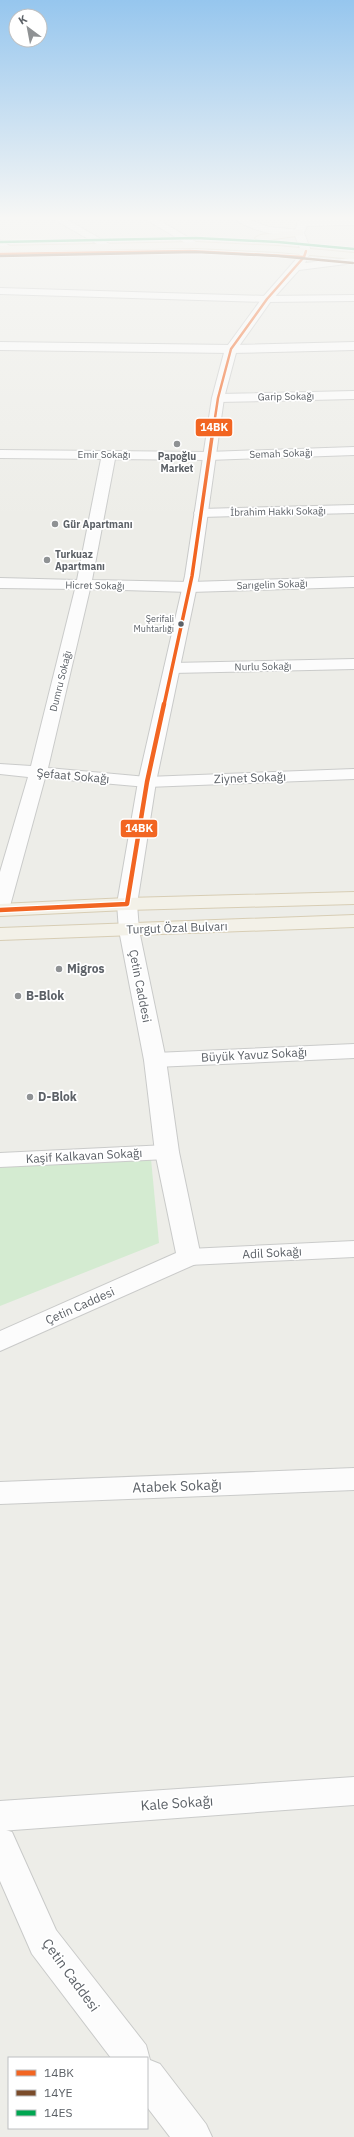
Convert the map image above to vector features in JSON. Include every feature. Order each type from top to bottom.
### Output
[{"type":"main road","name":"Turgut Özal Bulvarı","points":[[0,910],[127,904],[354,898]]},
{"type":"main road","name":"Turgut Özal Bulvarı","points":[[0,934],[354,921]]},
{"type":"street","name":"Çetin Caddesi","points":[[0,1342],[189,1257],[168,1152],[155,1060],[129,930],[127,904],[136,840],[147,782],[190,587],[208,456],[218,398],[232,349],[252,320]]},
{"type":"street","points":[[0,346],[232,349],[354,346]]},
{"type":"street","name":"Garip Sokağı","points":[[218,398],[354,395]]},
{"type":"street","name":"Semah Sokağı","points":[[208,456],[354,451]]},
{"type":"street","name":"Emir Sokağı","points":[[0,454],[208,456]]},
{"type":"street","name":"Dumru Sokağı","points":[[0,906],[38,773],[84,585],[109,454]]},
{"type":"street","name":"İbrahim Hakkı Sokağı","points":[[201,513],[354,509]]},
{"type":"street","name":"Sarıgelin Sokağı","points":[[190,587],[354,582]]},
{"type":"street","name":"Hicret Sokağı","points":[[0,583],[190,587]]},
{"type":"street","name":"Nurlu Sokağı","points":[[172,668],[354,664]]},
{"type":"street","name":"Şefaat Sokağı","points":[[0,769],[147,782]]},
{"type":"street","name":"Ziynet Sokağı","points":[[147,782],[354,774]]},
{"type":"street","name":"Büyük Yavuz Sokağı","points":[[155,1060],[354,1051]]},
{"type":"street","name":"Kaşif Kalkavan Sokağı","points":[[0,1160],[168,1152]]},
{"type":"street","name":"Adil Sokağı","points":[[189,1257],[354,1249]]},
{"type":"street","name":"Atabek Sokağı","points":[[0,1493],[354,1479]]},
{"type":"street","name":"Kale Sokağı","points":[[0,1816],[354,1791]]},
{"type":"street","name":"Çetin Caddesi","points":[[0,1843],[44,1942],[132,2057]]},
{"type":"street","points":[[148,2078],[193,2137]]},
{"type":"green space","points":[[151,1159],[159,1243],[0,1306],[0,1166]]},
{"type":"transit line","name":"14BK","points":[[0,910],[127,904],[147,782],[192,576],[218,398],[231,349],[252,320]]},
{"type":"place","name":"Papoğlu Market","points":[[177,444]]},
{"type":"place","name":"Gür Apartmanı","points":[[55,524]]},
{"type":"place","name":"Turkuaz Apartmanı","points":[[47,560]]},
{"type":"place","name":"Şerifali Muhtarlığı","points":[[181,624]]},
{"type":"place","name":"Migros","points":[[59,969]]},
{"type":"place","name":"B-Blok","points":[[18,996]]},
{"type":"place","name":"D-Blok","points":[[30,1097]]}]
